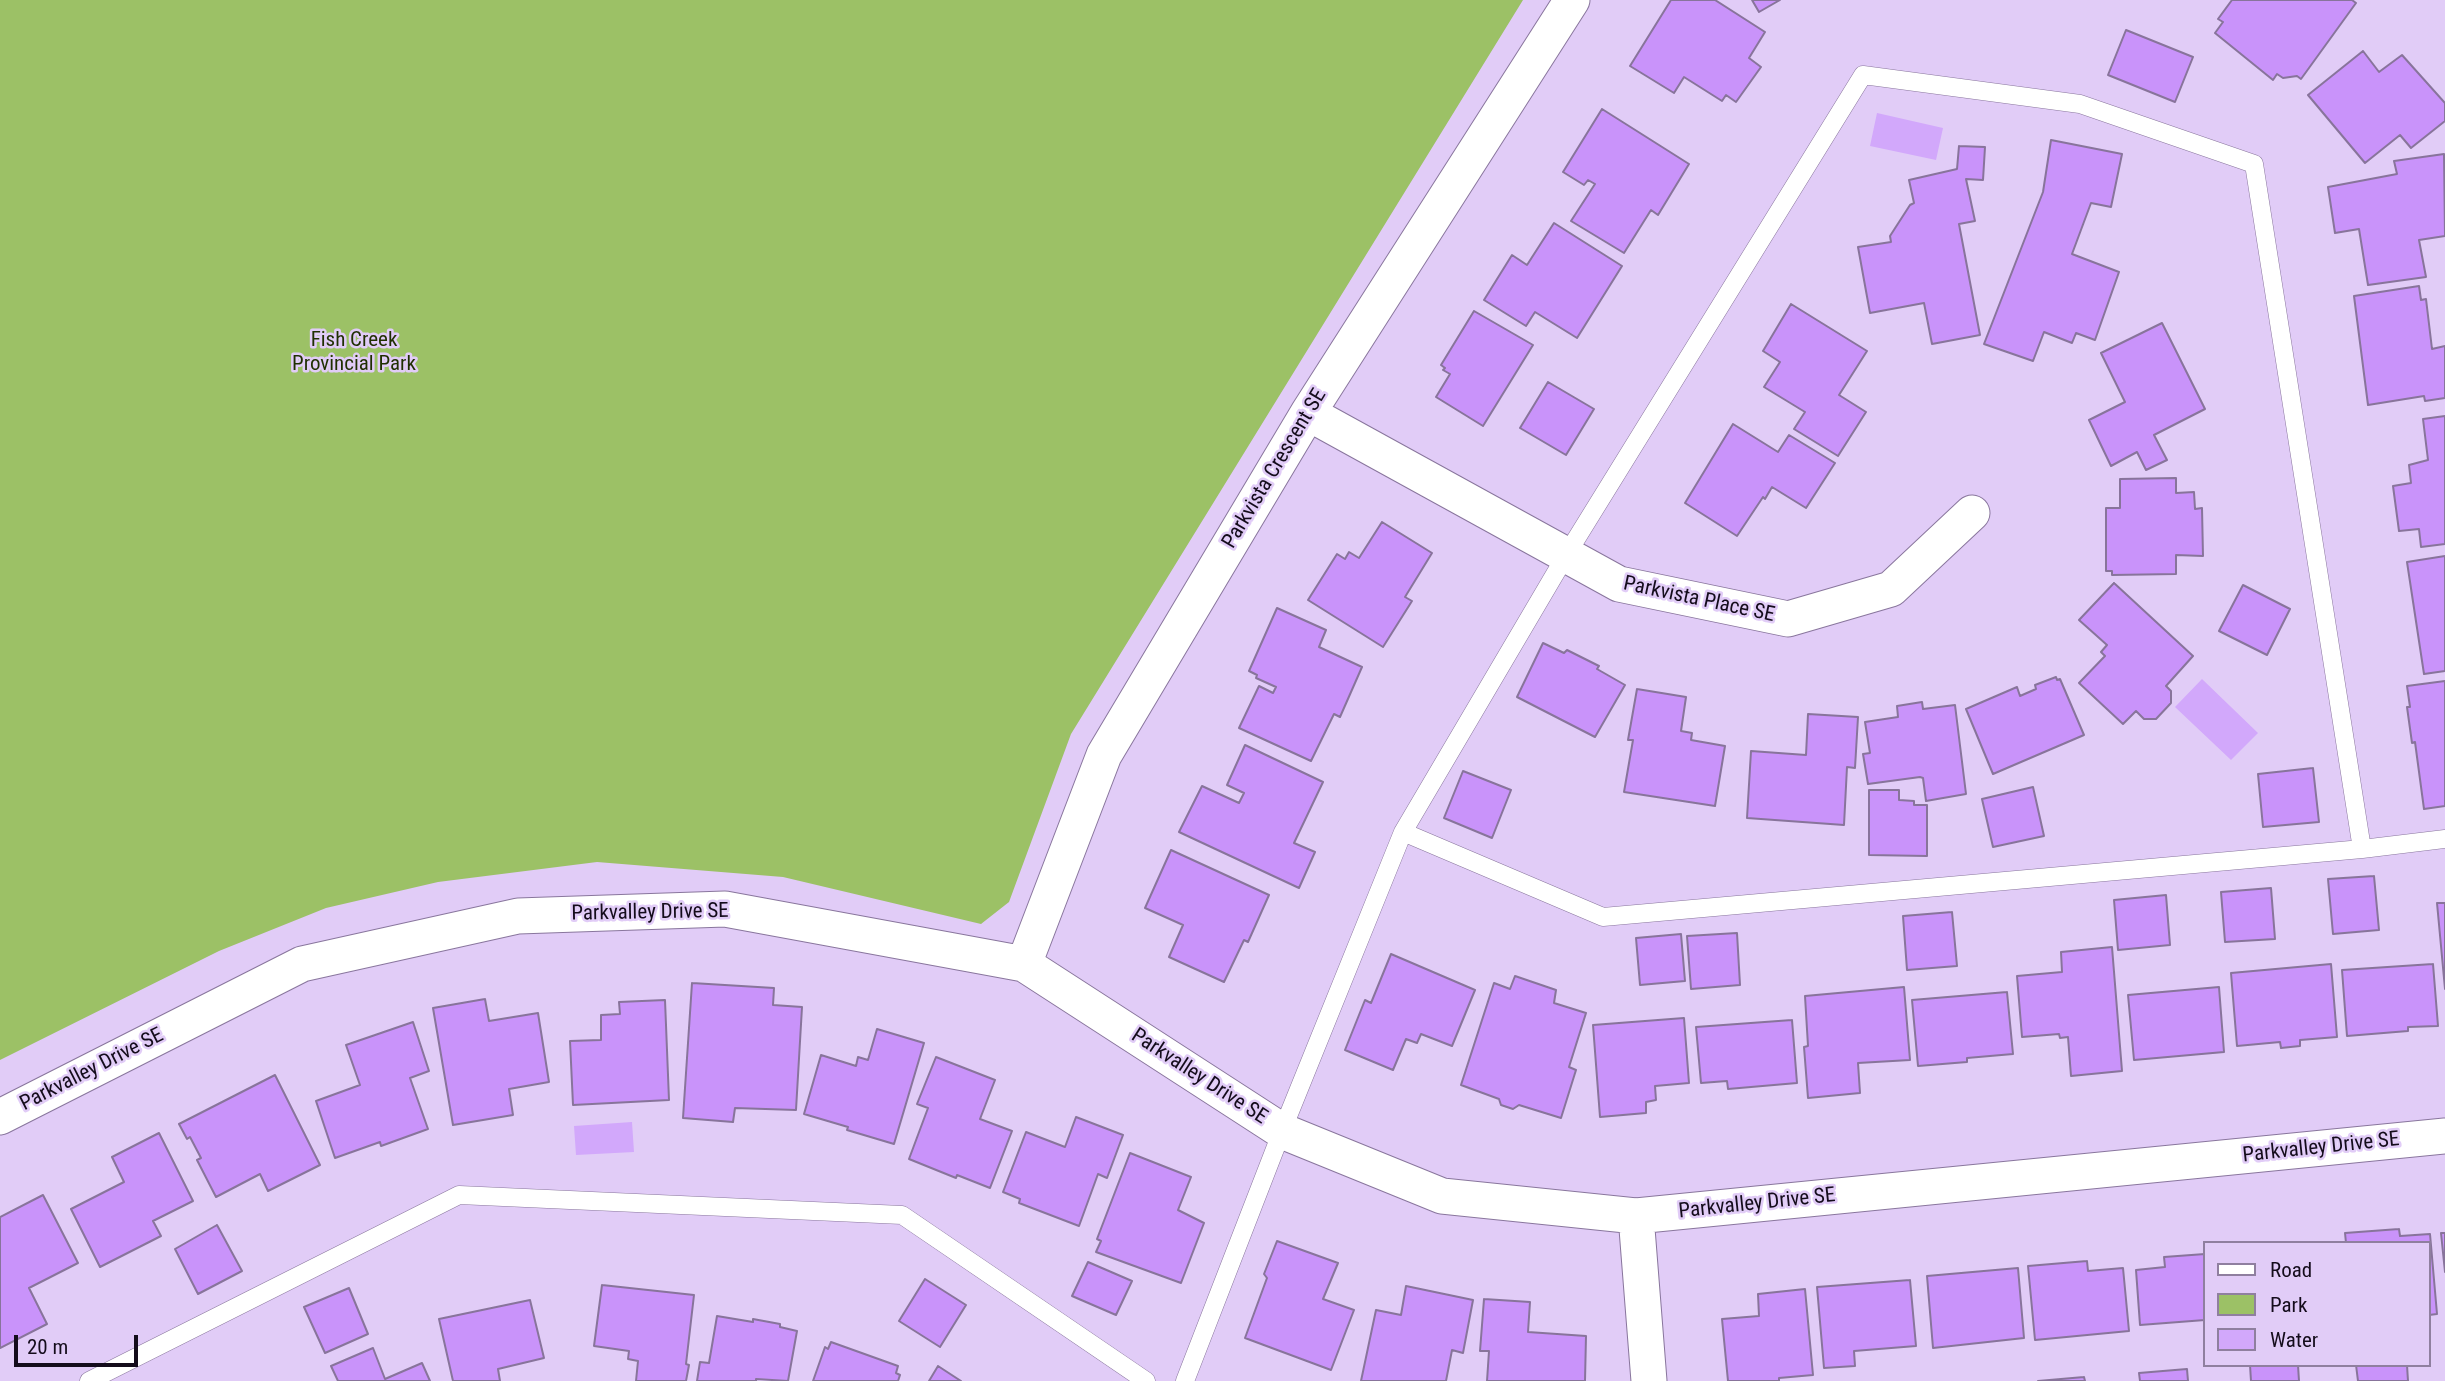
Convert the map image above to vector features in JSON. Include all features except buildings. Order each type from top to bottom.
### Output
[{"type":"street","name":"Parkvista Crescent SE","points":[[1024,964],[1104,755],[1308,413],[1572,0]]},
{"type":"street","name":"Parkvista Place SE","points":[[1308,413],[1619,584],[1788,619],[1891,589],[1972,513]]},
{"type":"street","name":"Parkvalley Drive SE","points":[[0,1117],[302,964],[519,916],[724,909],[1024,964],[1282,1131],[1442,1196],[1636,1216],[2445,1136]]},
{"type":"street","points":[[1636,1216],[1648,1381]]},
{"type":"lane","points":[[1185,1381],[1282,1131],[1403,832],[1565,556],[1863,75],[2080,104],[2254,164],[2362,849]]},
{"type":"lane","points":[[1403,832],[1603,916],[2362,849],[2445,839]]},
{"type":"lane","points":[[89,1381],[459,1195],[902,1215],[1146,1381]]},
{"type":"green space","name":"Fish Creek Provincial Park","points":[[0,0],[1523,0],[1071,734],[1009,902],[981,924],[783,877],[597,862],[438,882],[326,908],[219,951],[0,1060]]},
{"type":"water","points":[[1877,113],[1943,128],[1936,160],[1870,146]]},
{"type":"water","points":[[2202,679],[2258,733],[2231,760],[2175,707]]},
{"type":"water","points":[[632,1122],[634,1152],[576,1155],[574,1126]]}]
